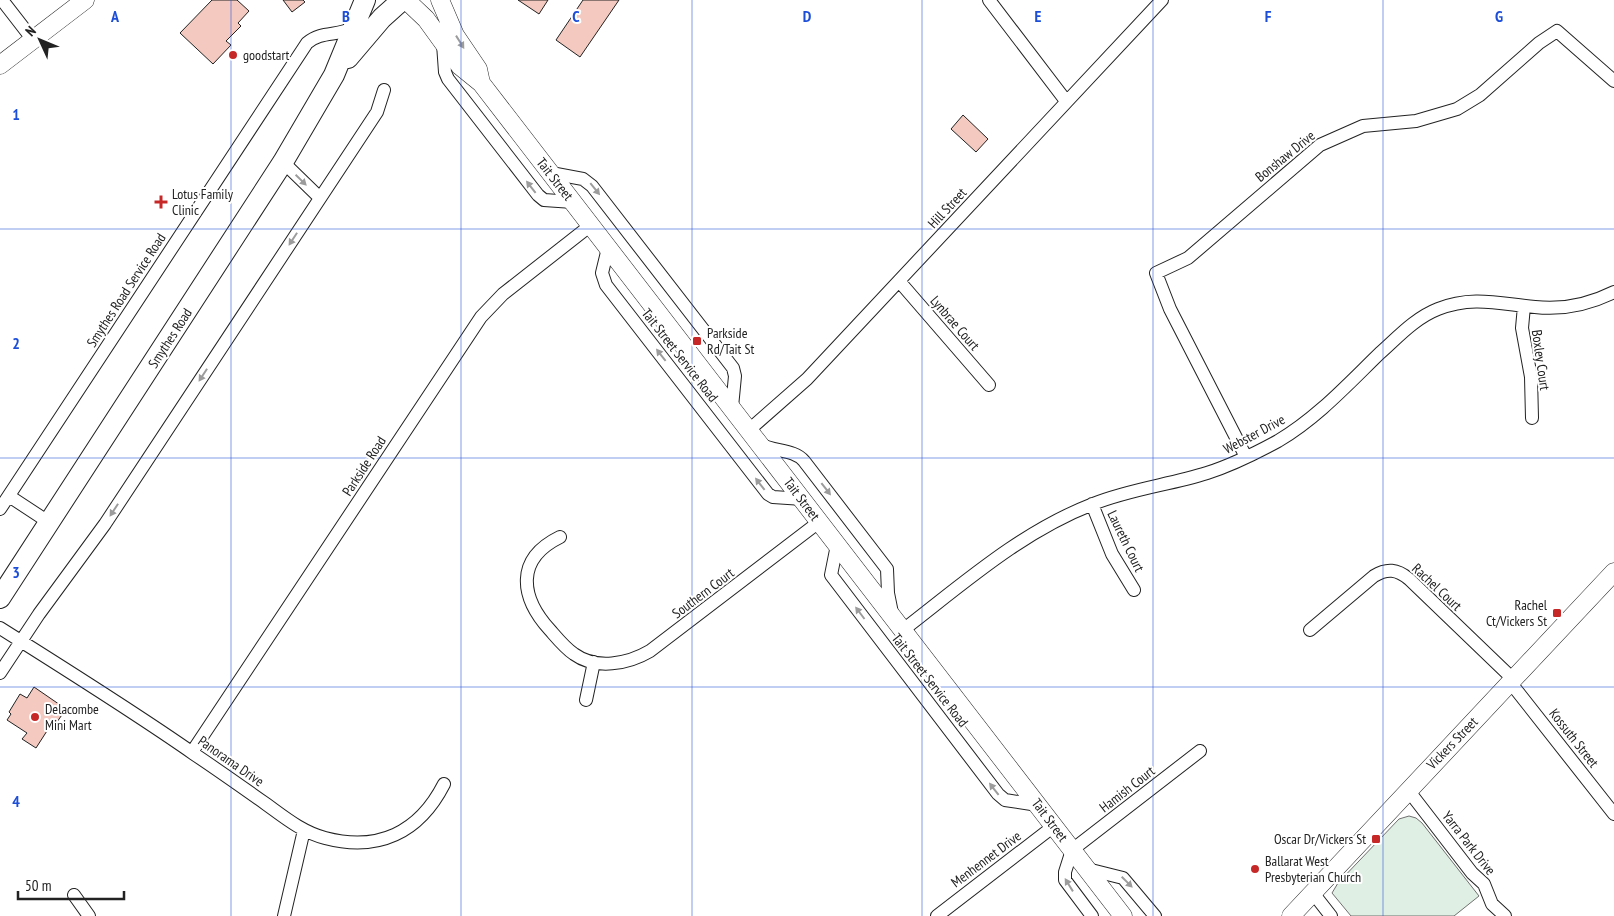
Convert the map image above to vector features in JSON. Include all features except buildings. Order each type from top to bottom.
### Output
[{"type":"main road","name":"Smythes Road","points":[[0,598],[283,162],[334,75],[365,0]]},
{"type":"main road","name":"Smythes Road","points":[[334,75],[382,18],[402,0]]},
{"type":"street","points":[[2,0],[32,40]]},
{"type":"street","points":[[0,65],[85,0]]},
{"type":"street","name":"Tait Street","points":[[406,0],[426,19],[465,71],[481,83],[1123,916]]},
{"type":"street","name":"Tait Street","points":[[440,0],[455,35],[478,69],[481,83]]},
{"type":"street","points":[[989,0],[1066,101]]},
{"type":"street","name":"Hill Street","points":[[749,430],[807,379],[1162,0]]},
{"type":"street","name":"Smythes Road Service Road","points":[[0,509],[307,43],[322,34],[345,31],[354,27]]},
{"type":"street","name":"Bonshaw Drive","points":[[1246,457],[1170,309],[1156,273],[1188,258],[1320,145],[1355,128],[1372,124],[1421,120],[1441,115],[1466,104],[1485,91],[1539,43],[1556,31],[1614,81]]},
{"type":"street","points":[[442,41],[445,51],[445,72],[448,79],[538,195],[544,200],[573,202]]},
{"type":"street","points":[[0,673],[105,524],[380,109],[384,90]]},
{"type":"street","points":[[283,162],[320,198]]},
{"type":"street","name":"Tait Street Service Road","points":[[551,174],[586,180],[733,368],[735,376],[732,407]]},
{"type":"street","name":"Parkside Road","points":[[192,752],[481,317],[502,294],[591,225]]},
{"type":"street","name":"Tait Street Service Road","points":[[608,248],[602,275],[612,292],[768,494],[773,497],[803,500]]},
{"type":"street","name":"Lynbrae Court","points":[[899,281],[989,385]]},
{"type":"street","name":"Webster Drive","points":[[898,624],[1022,539],[1046,525],[1092,504],[1118,495],[1206,473],[1246,457],[1276,442],[1306,422],[1402,333],[1427,314],[1440,308],[1471,301],[1492,301],[1553,308],[1571,306],[1595,300],[1614,292]]},
{"type":"street","name":"Boxley Court","points":[[1524,306],[1522,328],[1531,377],[1532,418]]},
{"type":"street","points":[[760,444],[776,451],[796,454],[804,461],[887,569],[888,597],[898,624]]},
{"type":"street","points":[[9,496],[50,523]]},
{"type":"street","name":"Laureth Court","points":[[1092,504],[1112,554],[1134,590]]},
{"type":"street","name":"Southern Court","points":[[560,537],[543,547],[532,561],[526,579],[528,596],[540,618],[564,646],[576,656],[594,662],[610,663],[626,661],[650,651],[819,522]]},
{"type":"street","name":"Tait Street Service Road","points":[[837,545],[832,577],[998,794],[1006,800],[1038,805]]},
{"type":"street","name":"Rachel Court","points":[[1310,630],[1374,576],[1386,570],[1395,571],[1409,579],[1512,680]]},
{"type":"street","name":"Vickers Street","points":[[1291,916],[1614,572]]},
{"type":"street","name":"Panorama Drive","points":[[0,628],[192,752],[304,830],[323,838],[345,842],[369,842],[386,839],[404,830],[420,818],[434,801],[444,784]]},
{"type":"street","points":[[586,700],[594,662]]},
{"type":"street","name":"Kossuth Street","points":[[1512,680],[1614,814]]},
{"type":"street","name":"Hamish Court","points":[[1072,850],[1200,752]]},
{"type":"street","name":"Yarra Park Drive","points":[[1408,790],[1472,873],[1484,884],[1492,904],[1505,916]]},
{"type":"street","name":"Menhennet Drive","points":[[937,916],[1054,826]]},
{"type":"street","points":[[284,916],[304,830]]},
{"type":"street","points":[[1072,850],[1065,872],[1065,880],[1092,916]]},
{"type":"street","points":[[1087,869],[1121,876],[1154,916]]},
{"type":"street","points":[[1313,893],[1331,916]]},
{"type":"street","points":[[74,895],[89,916]]},
{"type":"green space","points":[[1409,816],[1416,818],[1422,823],[1479,896],[1454,916],[1351,916],[1332,893],[1338,883],[1399,819]]},
{"type":"place","name":"goodstart","points":[[233,55]]},
{"type":"place","name":"Lotus Family Clinic","points":[[161,202]]},
{"type":"place","name":"Parkside Rd/Tait St","points":[[697,341]]},
{"type":"place","name":"Rachel Ct/Vickers St","points":[[1557,613]]},
{"type":"place","name":"Delacombe Mini Mart","points":[[35,717]]},
{"type":"place","name":"Oscar Dr/Vickers St","points":[[1376,839]]},
{"type":"place","name":"Ballarat West Presbyterian Church","points":[[1255,869]]}]
